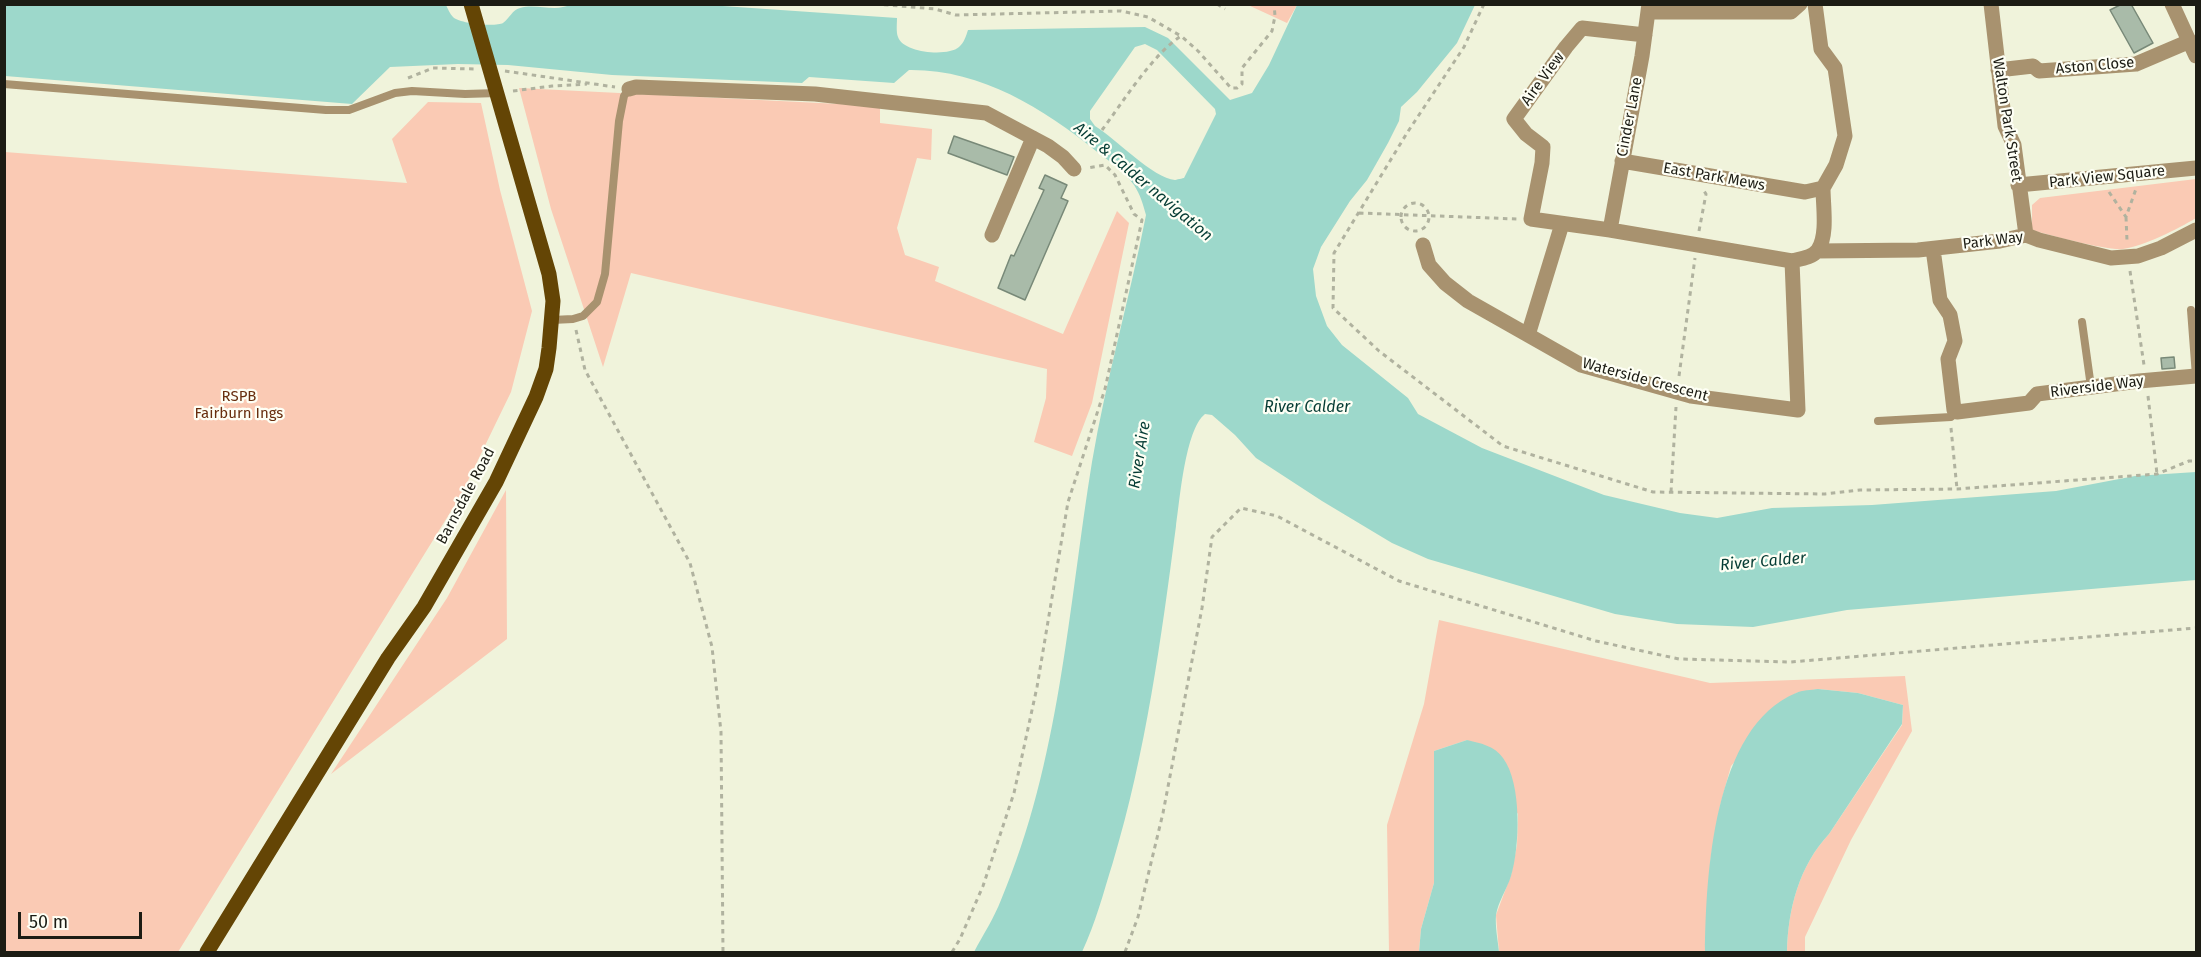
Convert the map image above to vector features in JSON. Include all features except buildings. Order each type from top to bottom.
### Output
[{"type":"main road","name":"Barnsdale Road","points":[[207,952],[388,658],[424,607],[496,482],[536,397],[542,378],[549,348],[552,320],[553,301],[549,274],[493,73],[471,4]]},
{"type":"street","points":[[1649,8],[1791,12],[1800,4]]},
{"type":"street","points":[[1815,4],[1821,50],[1835,68],[1845,136],[1836,165],[1822,188],[1823,236],[1817,251]]},
{"type":"street","name":"Walton Park Street","points":[[1991,4],[2005,126],[2014,145],[2026,235]]},
{"type":"street","points":[[2172,4],[2193,49]]},
{"type":"street","name":"Cinder Lane","points":[[1610,230],[1649,8]]},
{"type":"street","name":"Aire View","points":[[1531,219],[1543,147],[1526,134],[1514,119],[1582,28],[1645,35]]},
{"type":"street","name":"Aston Close","points":[[1998,70],[2033,66],[2039,70],[2136,64],[2193,49]]},
{"type":"street","points":[[629,89],[636,87],[815,93],[986,113],[1063,157],[1074,169]]},
{"type":"street","points":[[992,235],[1033,138]]},
{"type":"street","name":"East Park Mews","points":[[1622,161],[1805,192],[1822,188]]},
{"type":"street","name":"Park View Square","points":[[2018,185],[2196,168]]},
{"type":"street","points":[[1531,219],[1791,261]]},
{"type":"street","points":[[1528,335],[1562,224]]},
{"type":"street","name":"Park Way","points":[[1791,261],[1805,258],[1817,251],[1933,249],[2000,241],[2026,235],[2111,258],[2127,257],[2162,248],[2196,230]]},
{"type":"street","name":"Waterside Crescent","points":[[1423,245],[1429,265],[1445,283],[1468,301],[1581,364],[1691,396],[1798,410],[1791,261]]},
{"type":"street","points":[[1933,249],[1940,300],[1950,315],[1955,341],[1948,359],[1954,415]]},
{"type":"street","name":"Riverside Way","points":[[1954,415],[2029,403],[2037,394],[2196,376]]},
{"type":"lane","points":[[4,84],[326,110],[349,110],[395,93],[412,91],[498,93]]},
{"type":"lane","points":[[552,320],[583,316],[597,302],[605,274],[619,121],[624,96],[629,89]]},
{"type":"lane","points":[[2192,310],[2196,376]]},
{"type":"lane","points":[[2082,322],[2091,387]]},
{"type":"lane","points":[[1878,421],[1954,415]]},
{"type":"path","points":[[876,4],[935,9],[956,15],[1121,11],[1148,17],[1181,36],[1231,88],[1237,88],[1242,84],[1242,68],[1272,31],[1275,16],[1274,4]]},
{"type":"path","points":[[1217,4],[1225,9]]},
{"type":"path","points":[[1476,22],[1484,4]]},
{"type":"path","points":[[1102,130],[1137,82],[1181,36]]},
{"type":"path","points":[[471,69],[629,89]]},
{"type":"path","points":[[498,93],[552,86],[595,84]]},
{"type":"path","points":[[952,952],[983,886],[1014,793],[1037,687],[1068,502],[1105,389],[1142,220],[1134,214],[1115,175],[1105,165],[1074,169]]},
{"type":"path","points":[[1671,492],[1677,392],[1706,194],[1694,173]]},
{"type":"path","points":[[2127,257],[2126,217],[2142,173]]},
{"type":"path","points":[[2104,177],[2107,189],[2126,217]]},
{"type":"path","points":[[1418,202],[1427,207],[1430,216],[1427,226],[1414,231],[1406,227],[1401,215],[1405,207],[1418,202]]},
{"type":"path","points":[[1358,213],[1531,219]]},
{"type":"path","points":[[573,319],[585,370],[690,563],[712,646],[721,732],[723,952]]},
{"type":"path","points":[[1954,415],[1957,489]]},
{"type":"path","points":[[2157,474],[2189,461],[2196,461]]},
{"type":"path","points":[[1125,952],[1138,916],[1163,813],[1202,608],[1212,537],[1241,508],[1277,516],[1398,581],[1596,641],[1678,659],[1790,662],[2196,628]]},
{"type":"green space","points":[[1248,5],[1297,5],[1287,23]]},
{"type":"green space","points":[[519,88],[880,106],[880,123],[932,129],[931,160],[917,158],[897,228],[905,255],[939,267],[935,281],[1063,334],[1117,211],[1129,223],[1092,403],[1072,456],[1034,442],[1046,398],[1047,369],[631,273],[603,367],[551,209]]},
{"type":"green space","name":"RSPB Fairburn Ings","points":[[428,102],[481,103],[500,190],[532,311],[511,392],[461,495],[178,952],[5,952],[5,152],[407,183],[392,139]]},
{"type":"green space","points":[[2196,179],[2196,218],[2151,241],[2115,249],[2032,230],[2032,205],[2040,198]]},
{"type":"green space","points":[[506,490],[507,639],[331,774],[447,598]]},
{"type":"green space","points":[[1439,620],[1710,683],[1905,676],[1912,731],[1851,840],[1805,937],[1805,952],[1787,952],[1790,920],[1797,889],[1810,860],[1902,725],[1903,705],[1858,693],[1818,689],[1796,693],[1731,766],[1720,806],[1711,856],[1705,952],[1499,952],[1496,915],[1511,875],[1517,845],[1518,814],[1467,740],[1434,751],[1434,883],[1421,929],[1419,952],[1389,952],[1387,825],[1424,704]]},
{"type":"water","points":[[442,4],[446,5],[452,16],[457,19],[470,23],[493,25],[503,23],[515,10],[526,7],[559,8],[571,4],[708,5],[897,18],[897,35],[902,42],[908,47],[926,52],[946,52],[959,47],[968,30],[1145,27],[1168,38],[1230,100],[1252,93],[1269,65],[1297,5],[1475,5],[1457,43],[1417,92],[1401,107],[1399,121],[1388,143],[1367,180],[1350,201],[1321,247],[1313,269],[1316,296],[1327,326],[1342,345],[1408,398],[1418,414],[1482,448],[1604,495],[1680,513],[1717,518],[1772,508],[1872,505],[2056,491],[2135,476],[2196,472],[2196,580],[1847,610],[1753,627],[1677,624],[1615,614],[1428,559],[1392,543],[1256,458],[1212,415],[1205,414],[1198,422],[1184,466],[1158,653],[1135,779],[1113,862],[1087,941],[1082,952],[974,952],[998,907],[1021,847],[1037,794],[1060,684],[1092,462],[1146,215],[1138,192],[1126,175],[1076,135],[1032,106],[985,84],[935,71],[909,70],[894,83],[809,77],[802,83],[612,75],[508,65],[458,64],[390,67],[352,104],[5,76],[4,5]],"holes":[[[1145,44],[1157,50],[1215,109],[1216,114],[1184,178],[1175,180],[1156,173],[1095,126],[1090,119],[1090,111],[1135,47]]]},
{"type":"water","points":[[1818,689],[1858,693],[1903,705],[1902,724],[1810,860],[1793,904],[1787,952],[1705,952],[1712,846],[1731,770],[1747,737],[1768,711],[1796,693]]},
{"type":"water","points":[[1467,740],[1487,746],[1500,754],[1514,783],[1518,816],[1516,849],[1511,876],[1496,915],[1499,952],[1419,952],[1421,929],[1434,883],[1434,751]]},
{"type":"water label","name":"Aire & Calder navigation","points":[[1143,182]]},
{"type":"water label","name":"River Calder","points":[[1307,408]]},
{"type":"water label","name":"River Aire","points":[[1140,455]]},
{"type":"water label","name":"River Calder","points":[[1763,562]]}]
